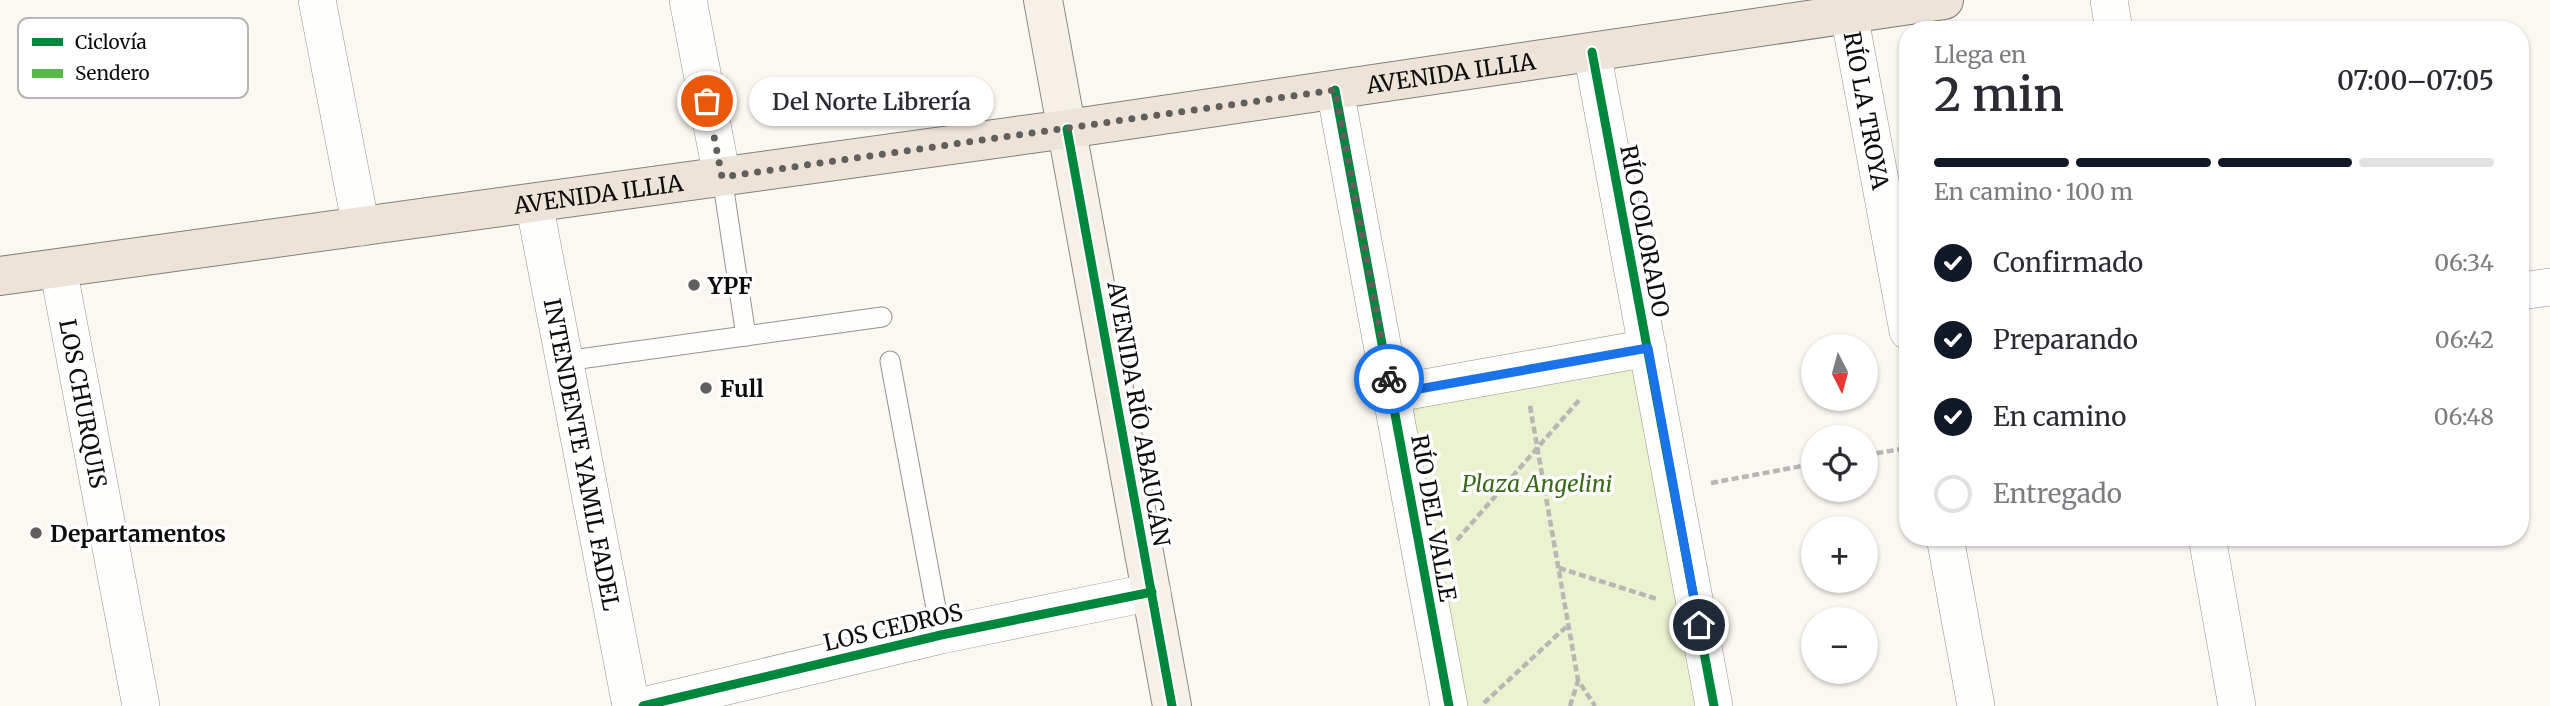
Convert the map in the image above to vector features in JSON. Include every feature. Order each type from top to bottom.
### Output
[{"type":"main road","name":"AVENIDA ILLIA","points":[[0,276],[1067,129],[1944,0]]},
{"type":"street","points":[[317,0],[361,227]]},
{"type":"street","points":[[688,0],[722,177]]},
{"type":"street","name":"AVENIDA RÍO ABAUCÁN","points":[[1043,0],[1172,706]]},
{"type":"street","points":[[2109,0],[2112,21]]},
{"type":"street","name":"RÍO LA TROYA","points":[[1849,14],[1899,283]]},
{"type":"street","name":"RÍO COLORADO","points":[[1592,51],[1633,350],[1674,489],[1714,706]]},
{"type":"street","name":"RÍO DEL VALLE","points":[[1335,90],[1449,706]]},
{"type":"street","name":"INTENDENTE YAMIL FADEL","points":[[534,203],[631,706]]},
{"type":"street","name":"LOS CHURQUIS","points":[[58,268],[141,706]]},
{"type":"street","points":[[2529,290],[2550,287]]},
{"type":"street","points":[[1391,394],[1633,350]]},
{"type":"street","points":[[1947,546],[1976,706]]},
{"type":"street","points":[[2209,546],[2237,706]]},
{"type":"street","name":"LOS CEDROS","points":[[643,706],[941,635],[1152,592]]},
{"type":"lane","points":[[722,177],[746,336]]},
{"type":"lane","points":[[565,361],[882,317]]},
{"type":"lane","points":[[890,361],[941,635]]},
{"type":"path","points":[[1453,545],[1538,448],[1633,350]]},
{"type":"path","points":[[1524,370],[1578,680],[1595,706]]},
{"type":"path","points":[[1878,453],[1899,450]]},
{"type":"path","points":[[1674,489],[1801,466]]},
{"type":"path","points":[[1558,568],[1665,601]]},
{"type":"path","points":[[1481,706],[1568,625]]},
{"type":"path","points":[[1570,706],[1578,680]]},
{"type":"green space","name":"Plaza Angelini","points":[[1626,332],[1694,706],[1463,706],[1401,373]]},
{"type":"marked path","points":[[1391,394],[1648,348]]},
{"type":"cycle path","points":[[1592,52],[1714,706]]},
{"type":"cycle path","points":[[1335,90],[1449,706]]},
{"type":"cycle path","points":[[1067,129],[1172,706]]},
{"type":"cycle path","points":[[643,706],[941,635],[1152,592]]},
{"type":"way so far","points":[[707,101],[722,177],[1335,90],[1389,379]]},
{"type":"place","name":"Del Norte Librería","points":[[707,101]]},
{"type":"place","name":"YPF","points":[[694,285]]},
{"type":"place","name":"Full","points":[[706,388]]},
{"type":"place","name":"Departamentos","points":[[36,533]]},
{"type":"route","points":[[1389,379],[1391,394],[1648,348],[1699,625]]}]
